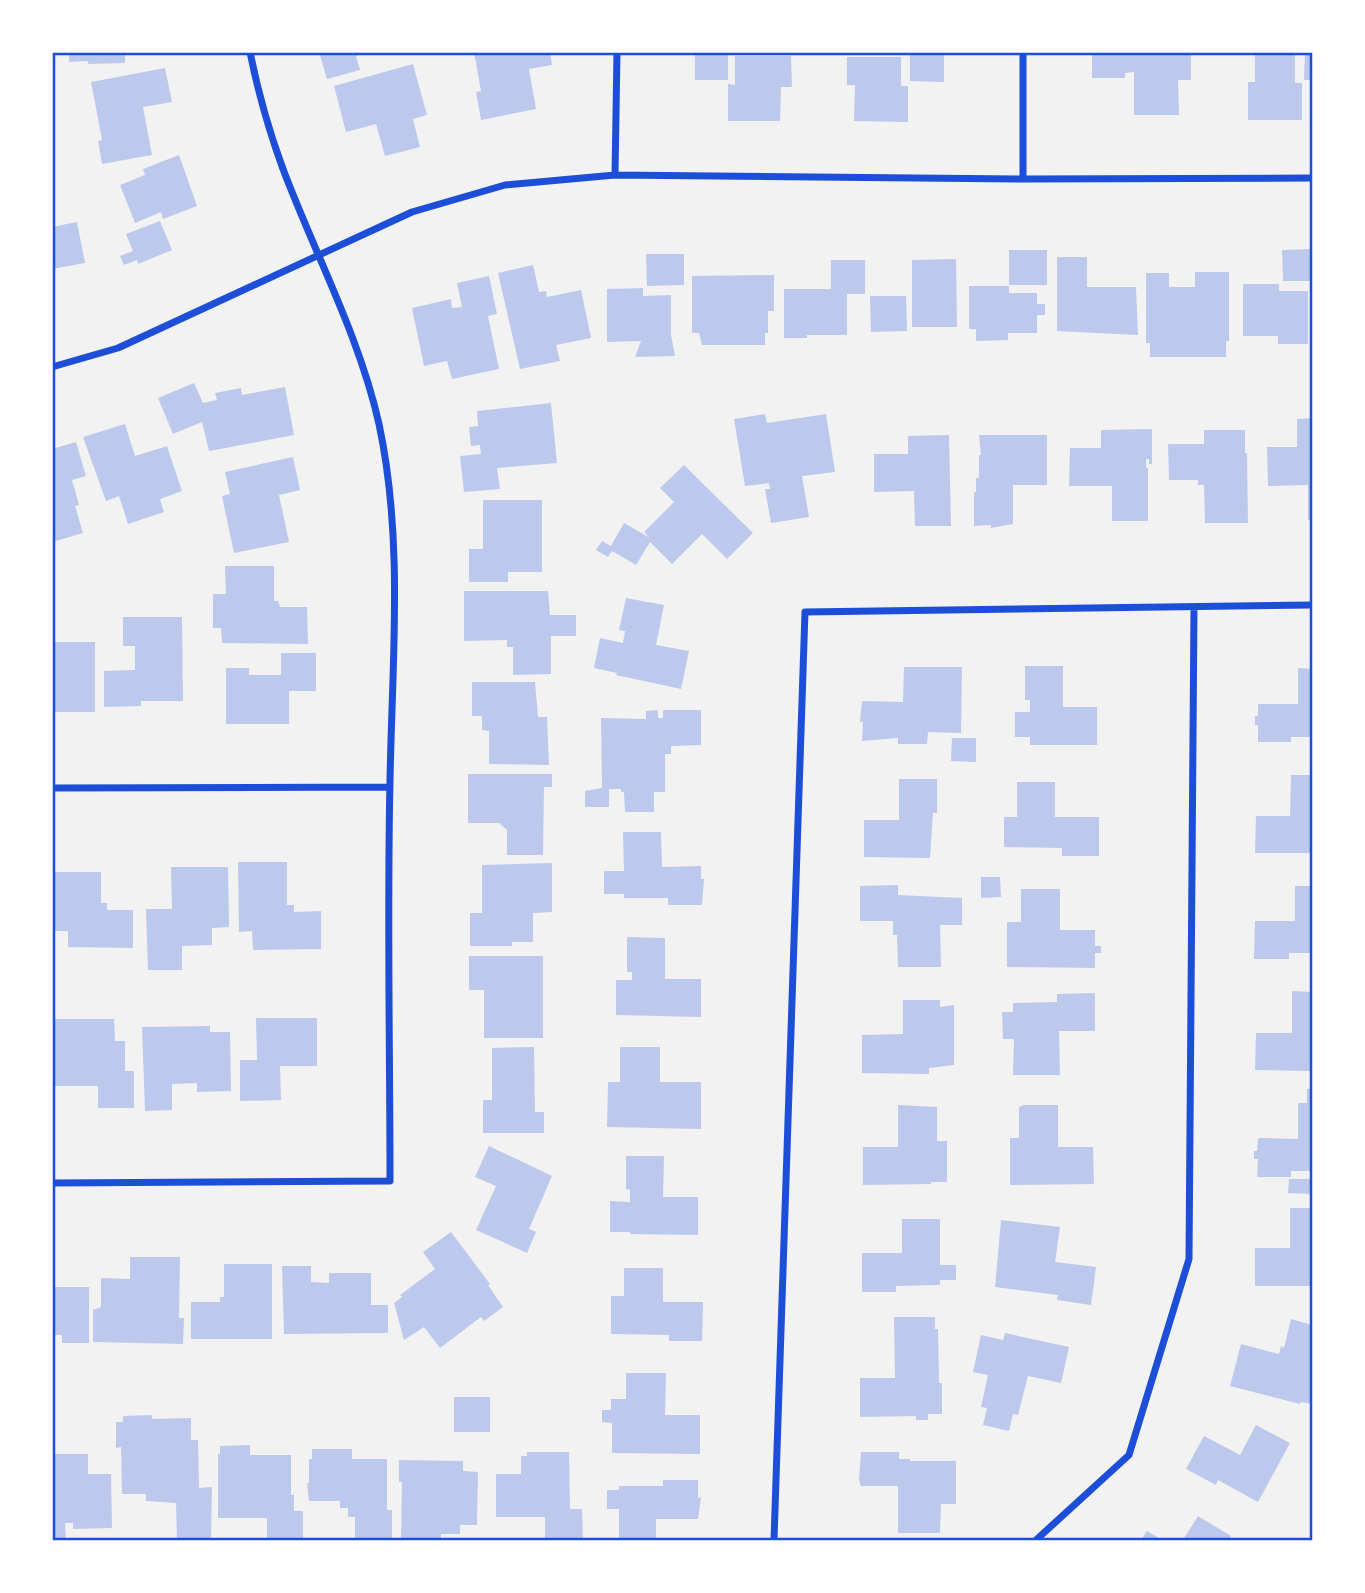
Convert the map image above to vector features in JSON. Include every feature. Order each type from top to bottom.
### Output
[{"type":"street","points":[[52,1182],[390,1181],[390,787],[395,538],[389,480],[379,424],[364,367],[283,169],[265,117],[250,52]]},
{"type":"street","points":[[615,175],[617,52]]},
{"type":"street","points":[[1023,52],[1023,179]]},
{"type":"street","points":[[52,367],[118,348],[412,212],[505,185],[615,175],[1023,179],[1312,178]]},
{"type":"street","points":[[774,1541],[805,612],[1312,606]]},
{"type":"street","points":[[1035,1541],[1129,1455],[1189,1259],[1194,607]]},
{"type":"street","points":[[52,788],[390,787]]},
{"type":"building","points":[[69,52],[125,52],[125,63],[69,62]]},
{"type":"building","points":[[319,52],[367,53],[356,56],[360,70],[327,79]]},
{"type":"building","points":[[474,52],[550,52],[552,65],[529,69],[536,109],[481,120],[476,92],[481,91]]},
{"type":"building","points":[[695,52],[728,52],[728,80],[695,80]]},
{"type":"building","points":[[910,52],[944,52],[944,82],[910,81]]},
{"type":"building","points":[[1092,52],[1179,52],[1179,55],[1191,55],[1191,80],[1178,80],[1179,115],[1134,115],[1134,72],[1125,73],[1125,78],[1092,78]]},
{"type":"building","points":[[1305,52],[1312,52],[1312,80],[1304,80]]},
{"type":"building","points":[[1255,53],[1295,53],[1295,83],[1302,83],[1302,120],[1248,120],[1248,82],[1255,82]]},
{"type":"building","points":[[735,56],[791,56],[792,87],[781,87],[780,121],[728,121],[728,84],[735,85]]},
{"type":"building","points":[[847,57],[901,57],[901,86],[908,86],[908,122],[854,121],[855,85],[847,85]]},
{"type":"building","points":[[413,64],[427,115],[413,119],[420,147],[385,156],[376,124],[346,132],[334,86]]},
{"type":"building","points":[[165,68],[172,102],[143,107],[152,155],[102,164],[98,141],[102,140],[91,82]]},
{"type":"building","points":[[179,155],[197,206],[163,219],[161,212],[135,223],[120,185],[145,175],[143,169]]},
{"type":"building","points":[[160,221],[172,250],[138,264],[137,260],[124,265],[120,256],[133,251],[126,234]]},
{"type":"building","points":[[77,222],[85,263],[52,269],[52,227]]},
{"type":"building","points":[[1312,249],[1312,281],[1283,281],[1282,250]]},
{"type":"building","points":[[1009,250],[1047,250],[1047,285],[1009,285]]},
{"type":"building","points":[[646,254],[684,254],[684,285],[647,286]]},
{"type":"building","points":[[1057,257],[1087,257],[1087,287],[1136,287],[1138,335],[1057,331]]},
{"type":"building","points":[[956,259],[957,327],[912,327],[912,260]]},
{"type":"building","points":[[831,260],[865,260],[865,294],[847,294],[847,335],[784,338],[784,289],[831,289]]},
{"type":"building","points":[[533,265],[539,292],[546,291],[547,297],[581,290],[591,338],[556,345],[560,361],[520,369],[498,273]]},
{"type":"building","points":[[1195,272],[1229,272],[1229,341],[1226,341],[1226,357],[1150,357],[1150,343],[1146,343],[1146,273],[1169,273],[1169,287],[1195,287]]},
{"type":"building","points":[[774,275],[774,311],[768,311],[765,345],[702,345],[699,333],[692,333],[692,276]]},
{"type":"building","points":[[489,276],[497,314],[488,316],[499,369],[452,379],[447,361],[424,366],[412,308],[451,299],[452,308],[462,307],[457,283]]},
{"type":"building","points":[[1243,284],[1279,284],[1279,291],[1308,291],[1308,344],[1278,344],[1278,336],[1243,336]]},
{"type":"building","points":[[969,286],[1009,286],[1009,293],[1037,293],[1037,304],[1045,304],[1045,315],[1037,315],[1037,333],[1008,333],[1008,340],[976,341],[976,329],[969,329]]},
{"type":"building","points":[[643,288],[643,296],[671,295],[671,335],[675,356],[635,357],[641,341],[607,342],[607,289]]},
{"type":"building","points":[[870,296],[906,296],[907,331],[871,332]]},
{"type":"building","points":[[194,383],[203,403],[217,400],[215,393],[241,388],[242,395],[285,387],[294,435],[209,451],[202,422],[173,434],[158,398]]},
{"type":"building","points":[[551,403],[557,463],[497,468],[500,489],[464,492],[460,456],[481,454],[480,445],[471,446],[469,427],[478,426],[477,411]]},
{"type":"building","points":[[765,414],[767,423],[826,414],[835,472],[802,476],[809,517],[771,523],[765,489],[770,489],[769,483],[745,486],[734,419]]},
{"type":"building","points":[[1312,418],[1312,520],[1308,520],[1308,485],[1268,486],[1267,447],[1297,447],[1297,419]]},
{"type":"building","points":[[125,424],[135,456],[167,446],[182,491],[160,499],[164,512],[128,524],[119,496],[106,501],[83,437]]},
{"type":"building","points":[[1152,429],[1152,464],[1146,459],[1148,521],[1112,521],[1112,486],[1069,486],[1070,448],[1101,448],[1101,430]]},
{"type":"building","points":[[1204,430],[1245,430],[1248,523],[1205,523],[1204,485],[1198,485],[1198,480],[1169,480],[1168,444],[1204,444]]},
{"type":"building","points":[[949,435],[951,526],[915,526],[914,491],[874,492],[874,454],[908,454],[908,436]]},
{"type":"building","points":[[979,435],[1047,435],[1047,485],[1013,485],[1013,524],[991,528],[991,525],[974,526],[974,492],[976,478],[979,478],[981,455]]},
{"type":"building","points":[[76,442],[86,476],[72,480],[79,505],[75,506],[83,533],[52,542],[52,449]]},
{"type":"building","points":[[293,457],[300,490],[279,495],[289,542],[234,553],[222,496],[230,494],[225,472]]},
{"type":"building","points":[[684,465],[753,533],[727,559],[702,534],[672,564],[650,542],[636,565],[612,551],[608,557],[596,550],[602,541],[611,546],[624,523],[650,538],[644,532],[674,502],[660,488]]},
{"type":"building","points":[[483,500],[542,500],[542,572],[508,572],[508,582],[469,582],[469,549],[483,549]]},
{"type":"building","points":[[225,566],[274,566],[274,601],[278,601],[280,607],[307,607],[308,644],[222,643],[221,628],[213,628],[213,594],[226,594]]},
{"type":"building","points":[[464,591],[548,591],[550,615],[576,615],[576,636],[551,636],[551,674],[513,675],[513,647],[507,647],[507,640],[464,641]]},
{"type":"building","points":[[626,598],[664,605],[656,645],[689,651],[681,689],[594,668],[600,638],[623,643],[625,631],[619,630]]},
{"type":"building","points":[[123,617],[182,617],[183,701],[141,701],[141,706],[104,707],[104,671],[135,670],[135,646],[123,646]]},
{"type":"building","points":[[52,642],[95,642],[95,712],[52,712]]},
{"type":"building","points":[[281,653],[316,653],[316,691],[289,691],[289,724],[226,724],[226,668],[249,668],[249,675],[281,675]]},
{"type":"building","points":[[1025,666],[1063,666],[1063,707],[1097,707],[1097,745],[1030,745],[1030,737],[1015,737],[1015,712],[1030,712],[1030,700],[1025,700]]},
{"type":"building","points":[[904,667],[962,667],[961,733],[928,732],[927,744],[898,744],[898,738],[862,741],[862,701],[903,702]]},
{"type":"building","points":[[1298,668],[1312,669],[1312,737],[1291,737],[1291,742],[1258,742],[1255,716],[1258,716],[1258,704],[1298,704]]},
{"type":"building","points":[[472,682],[535,682],[538,717],[547,717],[549,765],[489,764],[489,731],[482,730],[482,716],[472,716]]},
{"type":"building","points":[[658,710],[658,718],[663,718],[663,710],[701,710],[701,745],[671,746],[671,754],[665,754],[665,792],[654,792],[654,812],[625,812],[624,792],[621,792],[621,789],[609,789],[609,807],[585,807],[585,791],[602,788],[601,718],[646,719],[646,711]]},
{"type":"building","points":[[952,738],[976,738],[976,762],[951,761]]},
{"type":"building","points":[[468,774],[552,774],[552,787],[544,787],[543,855],[507,855],[507,830],[499,823],[468,823]]},
{"type":"building","points":[[1291,775],[1312,775],[1312,853],[1255,853],[1256,816],[1290,816]]},
{"type":"building","points":[[899,779],[937,779],[937,813],[933,813],[930,858],[864,857],[864,820],[899,820]]},
{"type":"building","points":[[1017,782],[1055,782],[1055,817],[1099,817],[1099,856],[1062,856],[1062,848],[1004,847],[1004,817],[1017,817]]},
{"type":"building","points":[[623,832],[661,832],[662,867],[701,866],[701,879],[704,879],[702,905],[668,905],[668,898],[624,898],[624,894],[604,894],[604,871],[624,871]]},
{"type":"building","points":[[238,862],[287,862],[287,905],[294,905],[294,912],[321,911],[321,949],[253,950],[252,931],[239,932]]},
{"type":"building","points":[[552,863],[552,912],[533,913],[533,942],[512,942],[512,946],[470,946],[470,913],[482,913],[482,865]]},
{"type":"building","points":[[171,867],[228,867],[229,927],[212,928],[212,945],[182,946],[182,970],[148,970],[146,909],[172,909]]},
{"type":"building","points":[[52,872],[101,872],[101,903],[107,903],[107,910],[133,910],[133,948],[68,947],[68,931],[52,931]]},
{"type":"building","points":[[981,877],[1000,877],[1001,897],[981,898]]},
{"type":"building","points":[[898,885],[898,895],[962,898],[962,925],[940,925],[941,967],[898,967],[897,935],[893,935],[893,921],[860,921],[860,886]]},
{"type":"building","points":[[1295,886],[1312,886],[1312,953],[1289,953],[1289,959],[1254,959],[1255,921],[1295,921]]},
{"type":"building","points":[[1021,889],[1060,889],[1060,930],[1095,930],[1095,946],[1101,946],[1101,953],[1095,953],[1095,968],[1007,967],[1007,922],[1021,922]]},
{"type":"building","points":[[627,937],[665,938],[665,979],[701,979],[701,1017],[616,1015],[616,980],[632,980],[632,972],[627,972]]},
{"type":"building","points":[[469,956],[543,956],[543,1038],[484,1038],[484,990],[469,990]]},
{"type":"building","points":[[1292,991],[1312,992],[1312,1071],[1255,1070],[1256,1033],[1292,1033]]},
{"type":"building","points":[[1095,993],[1095,1031],[1059,1031],[1060,1075],[1013,1075],[1014,1039],[1003,1039],[1002,1012],[1013,1012],[1013,1003],[1057,1002],[1057,994]]},
{"type":"building","points":[[903,1000],[940,1000],[940,1007],[954,1005],[954,1065],[929,1068],[929,1074],[862,1073],[862,1035],[903,1034]]},
{"type":"building","points":[[256,1018],[317,1018],[317,1066],[280,1066],[281,1100],[240,1101],[240,1060],[257,1060]]},
{"type":"building","points":[[55,1019],[114,1019],[115,1041],[125,1041],[125,1071],[134,1071],[134,1108],[98,1108],[98,1086],[55,1086]]},
{"type":"building","points":[[210,1026],[210,1032],[230,1032],[231,1091],[197,1092],[197,1083],[172,1084],[172,1110],[145,1111],[142,1027]]},
{"type":"building","points":[[534,1047],[535,1112],[544,1112],[544,1133],[483,1133],[483,1100],[492,1100],[492,1048]]},
{"type":"building","points":[[620,1047],[660,1047],[660,1082],[701,1082],[701,1129],[607,1127],[608,1082],[620,1082]]},
{"type":"building","points":[[1307,1089],[1312,1089],[1312,1171],[1291,1171],[1291,1177],[1257,1177],[1258,1159],[1254,1159],[1254,1151],[1257,1151],[1258,1138],[1298,1139],[1298,1103],[1307,1103]]},
{"type":"building","points":[[898,1105],[937,1107],[937,1141],[947,1141],[947,1182],[863,1185],[863,1147],[898,1147]]},
{"type":"building","points":[[1058,1105],[1058,1147],[1093,1147],[1094,1184],[1010,1185],[1010,1138],[1019,1138],[1019,1107]]},
{"type":"building","points":[[489,1146],[552,1176],[529,1229],[536,1232],[527,1253],[476,1230],[496,1186],[475,1177]]},
{"type":"building","points":[[626,1156],[664,1156],[663,1197],[698,1197],[698,1235],[610,1232],[610,1201],[630,1202],[630,1190],[626,1189]]},
{"type":"building","points":[[1289,1179],[1311,1179],[1311,1194],[1288,1193]]},
{"type":"building","points":[[1290,1208],[1312,1208],[1312,1286],[1255,1286],[1255,1248],[1290,1248]]},
{"type":"building","points":[[902,1219],[940,1219],[940,1265],[956,1265],[956,1280],[940,1280],[940,1285],[896,1286],[896,1292],[862,1292],[862,1253],[902,1253]]},
{"type":"building","points":[[1001,1220],[1060,1227],[1055,1262],[1096,1267],[1091,1305],[1057,1300],[1058,1295],[995,1287]]},
{"type":"building","points":[[451,1232],[490,1284],[488,1285],[503,1307],[484,1321],[481,1317],[440,1348],[424,1327],[404,1340],[394,1303],[402,1297],[400,1295],[435,1269],[423,1252]]},
{"type":"building","points":[[130,1257],[180,1257],[179,1318],[184,1318],[183,1344],[93,1342],[93,1310],[101,1307],[101,1278],[130,1279]]},
{"type":"building","points":[[224,1264],[272,1264],[272,1339],[191,1339],[191,1302],[220,1302],[220,1297],[224,1297]]},
{"type":"building","points":[[282,1266],[311,1266],[311,1282],[329,1283],[329,1273],[371,1273],[371,1305],[388,1305],[388,1333],[284,1334]]},
{"type":"building","points":[[624,1268],[663,1268],[663,1302],[703,1302],[702,1341],[669,1341],[669,1335],[611,1334],[611,1296],[624,1296]]},
{"type":"building","points":[[52,1287],[89,1287],[89,1343],[62,1343],[62,1335],[52,1335]]},
{"type":"building","points":[[894,1317],[935,1317],[935,1329],[938,1329],[939,1383],[942,1383],[942,1414],[928,1414],[928,1420],[916,1420],[916,1416],[860,1417],[860,1378],[895,1378]]},
{"type":"building","points":[[1291,1319],[1312,1325],[1312,1404],[1300,1404],[1230,1386],[1241,1344],[1279,1354],[1281,1346],[1284,1348]]},
{"type":"building","points":[[1005,1333],[1069,1347],[1061,1383],[1028,1376],[1018,1415],[1013,1414],[1009,1431],[983,1425],[987,1408],[981,1407],[988,1375],[973,1372],[981,1335],[1003,1340]]},
{"type":"building","points":[[626,1373],[666,1373],[665,1415],[700,1415],[700,1454],[612,1453],[612,1423],[602,1422],[602,1410],[611,1410],[611,1399],[626,1399]]},
{"type":"building","points":[[454,1397],[490,1397],[490,1432],[454,1432]]},
{"type":"building","points":[[152,1415],[152,1419],[191,1418],[191,1440],[198,1440],[199,1488],[212,1487],[211,1540],[177,1540],[176,1503],[146,1501],[146,1494],[122,1494],[121,1447],[116,1448],[116,1422],[123,1422],[123,1416]]},
{"type":"building","points":[[1256,1425],[1290,1443],[1258,1502],[1218,1480],[1216,1485],[1186,1469],[1204,1436],[1240,1455]]},
{"type":"building","points":[[250,1445],[250,1455],[291,1455],[291,1495],[294,1495],[294,1511],[303,1511],[303,1540],[267,1540],[267,1518],[218,1518],[220,1446]]},
{"type":"building","points":[[312,1449],[352,1449],[352,1459],[387,1459],[387,1510],[392,1510],[392,1540],[355,1540],[355,1517],[348,1517],[348,1508],[340,1508],[340,1501],[309,1501],[307,1483]]},
{"type":"building","points":[[527,1452],[569,1452],[570,1509],[582,1509],[583,1540],[545,1540],[545,1517],[496,1517],[496,1474],[521,1474],[521,1456],[527,1456]]},
{"type":"building","points":[[861,1452],[899,1452],[899,1459],[910,1461],[956,1461],[956,1504],[941,1504],[940,1533],[898,1533],[898,1486],[861,1486]]},
{"type":"building","points":[[55,1454],[88,1454],[88,1474],[111,1474],[112,1528],[73,1529],[73,1523],[65,1523],[66,1540],[52,1540],[52,1471],[55,1471]]},
{"type":"building","points":[[399,1460],[463,1461],[463,1471],[478,1472],[477,1525],[460,1525],[460,1534],[441,1534],[441,1540],[401,1540],[402,1482],[399,1482]]},
{"type":"building","points":[[663,1480],[698,1480],[698,1498],[701,1497],[698,1519],[656,1519],[656,1540],[619,1540],[619,1509],[607,1509],[607,1490],[619,1490],[619,1486],[663,1486]]},
{"type":"building","points":[[1198,1516],[1231,1536],[1228,1540],[1183,1540]]},
{"type":"building","points":[[1147,1531],[1162,1540],[1141,1540]]}]
